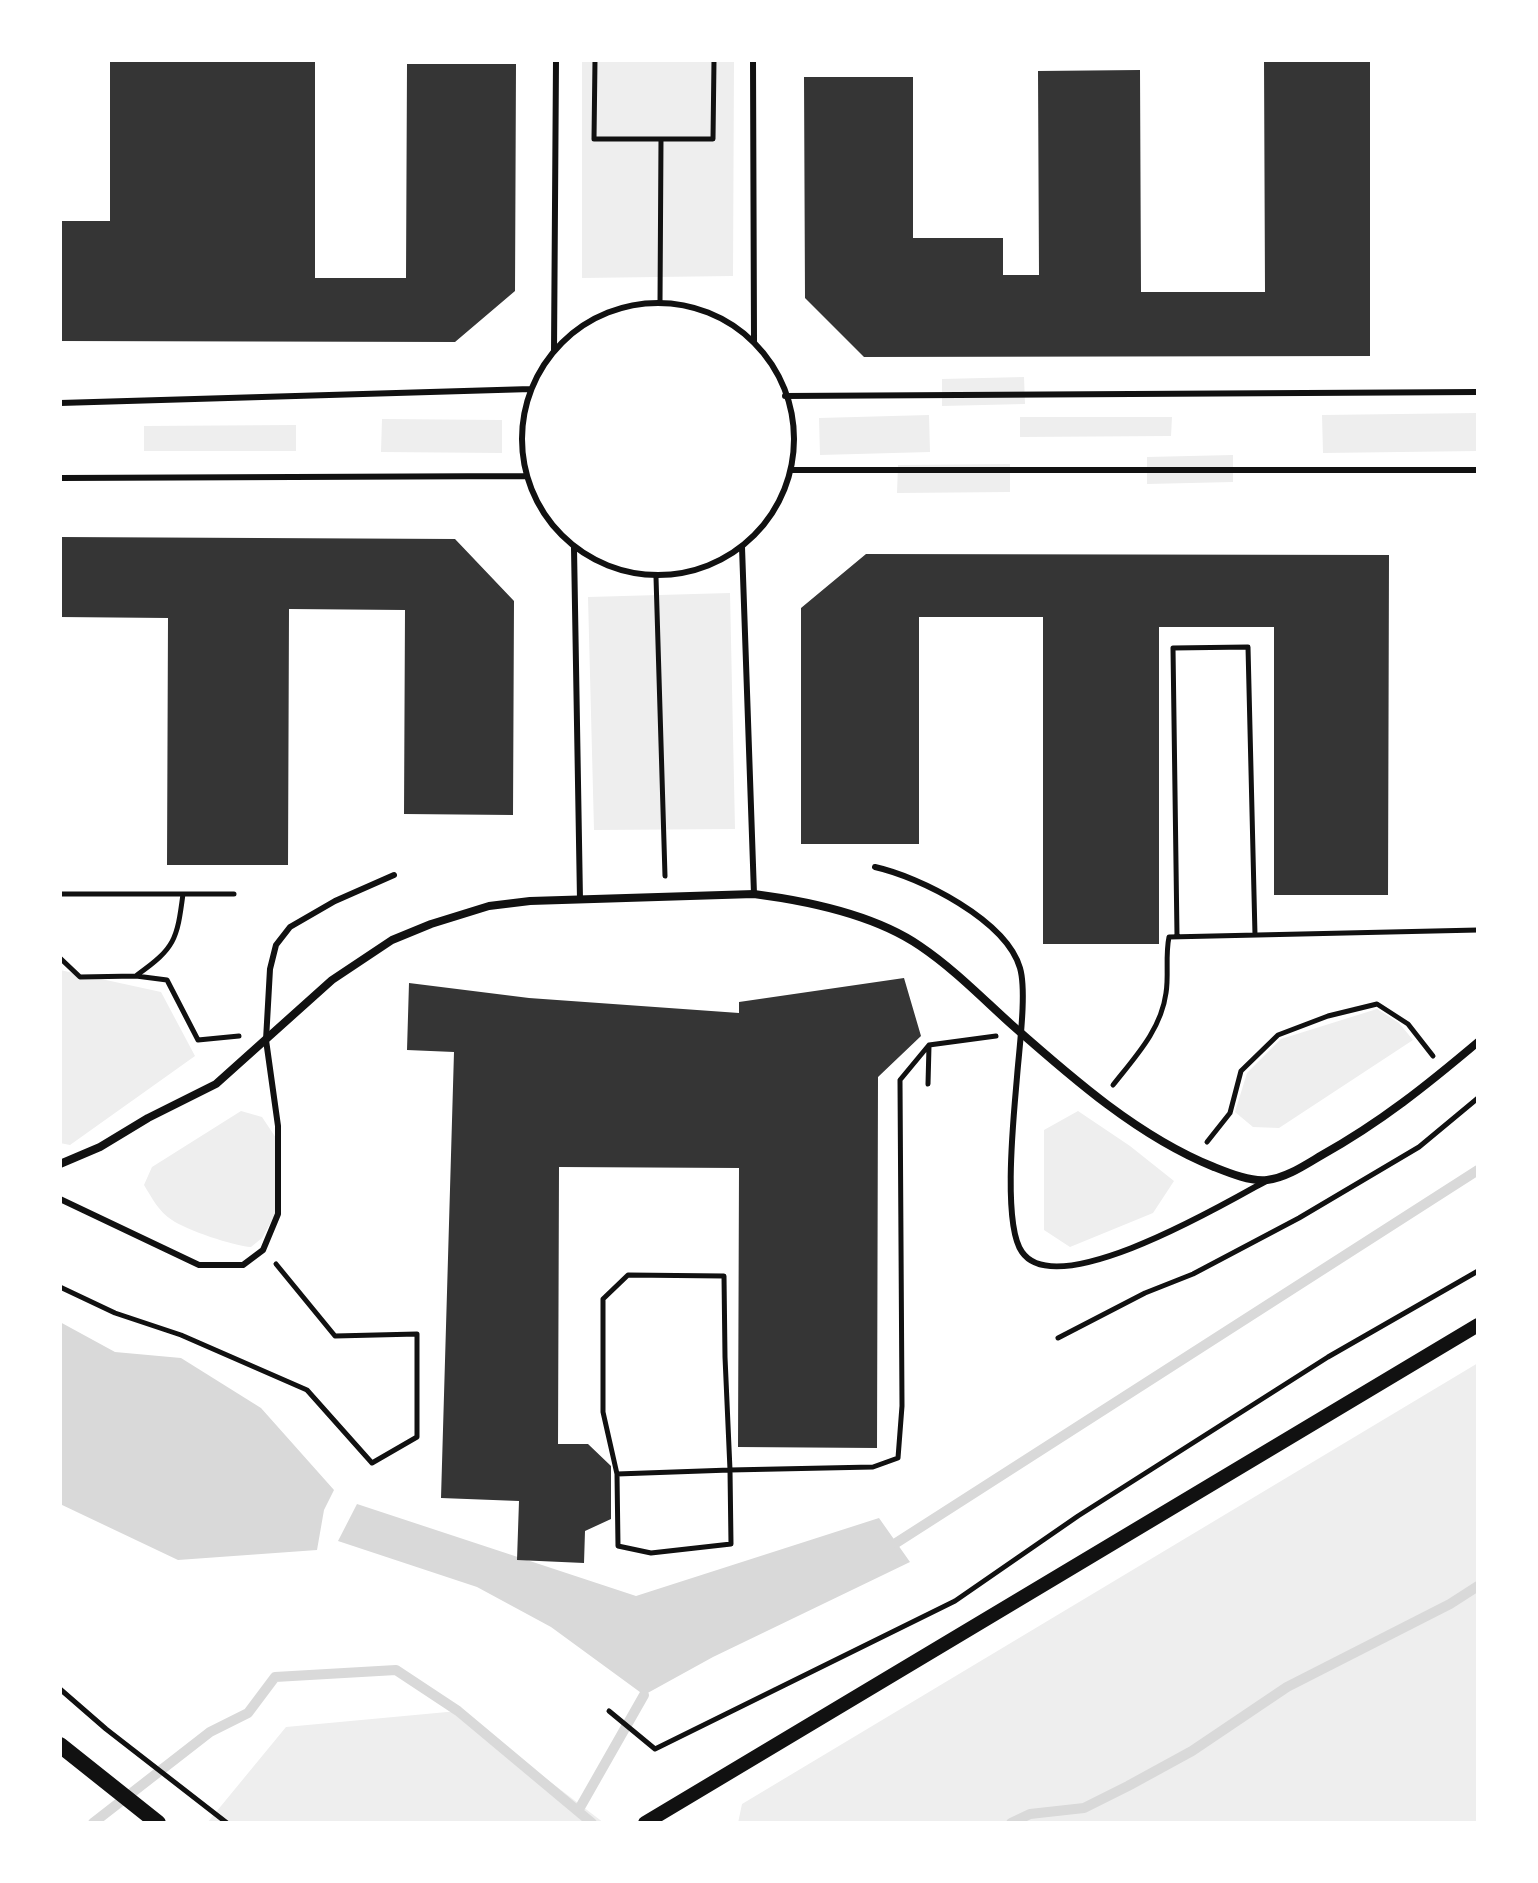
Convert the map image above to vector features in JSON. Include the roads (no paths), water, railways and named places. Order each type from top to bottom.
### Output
[{"type":"main road","points":[[64,1748],[158,1823]]},
{"type":"street","points":[[60,1164],[100,1147],[148,1118],[216,1084],[332,980],[392,940],[489,906],[754,894],[842,912],[918,944],[1020,1032],[1139,1125],[1193,1159],[1230,1174],[1266,1181],[1296,1170],[1345,1142],[1413,1097],[1478,1042]]},
{"type":"street","points":[[645,1823],[1478,1325]]},
{"type":"lane","points":[[554,351],[556,60]]},
{"type":"lane","points":[[753,60],[754,341]]},
{"type":"lane","points":[[660,303],[716,315],[754,341],[781,379],[794,424],[791,470],[774,513],[742,547],[702,569],[656,577],[613,569],[574,548],[545,516],[526,476],[522,432],[531,389],[554,351],[587,322],[627,306],[660,303]]},
{"type":"lane","points":[[60,403],[531,389]]},
{"type":"lane","points":[[785,396],[1478,392]]},
{"type":"lane","points":[[791,470],[1478,470]]},
{"type":"lane","points":[[60,478],[526,476]]},
{"type":"lane","points":[[742,547],[754,894]]},
{"type":"lane","points":[[574,548],[580,900]]},
{"type":"lane","points":[[875,867],[926,885],[982,919],[1009,947],[1020,969],[1020,1032],[1010,1179],[1014,1224],[1021,1251],[1035,1263],[1055,1267],[1095,1262],[1184,1224],[1266,1181]]},
{"type":"lane","points":[[60,1199],[199,1265],[243,1265],[263,1250],[278,1214],[278,1126],[266,1040],[270,969],[276,945],[290,927],[335,901],[394,875]]},
{"type":"waterway","points":[[896,1543],[1478,1170]]},
{"type":"waterway","points":[[1011,1823],[1030,1814],[1084,1808],[1128,1786],[1192,1751],[1287,1687],[1450,1604],[1478,1586]]},
{"type":"waterway","points":[[93,1823],[210,1732],[248,1713],[275,1677],[396,1670],[458,1711],[592,1823]]},
{"type":"waterway","points":[[578,1811],[644,1695]]}]
